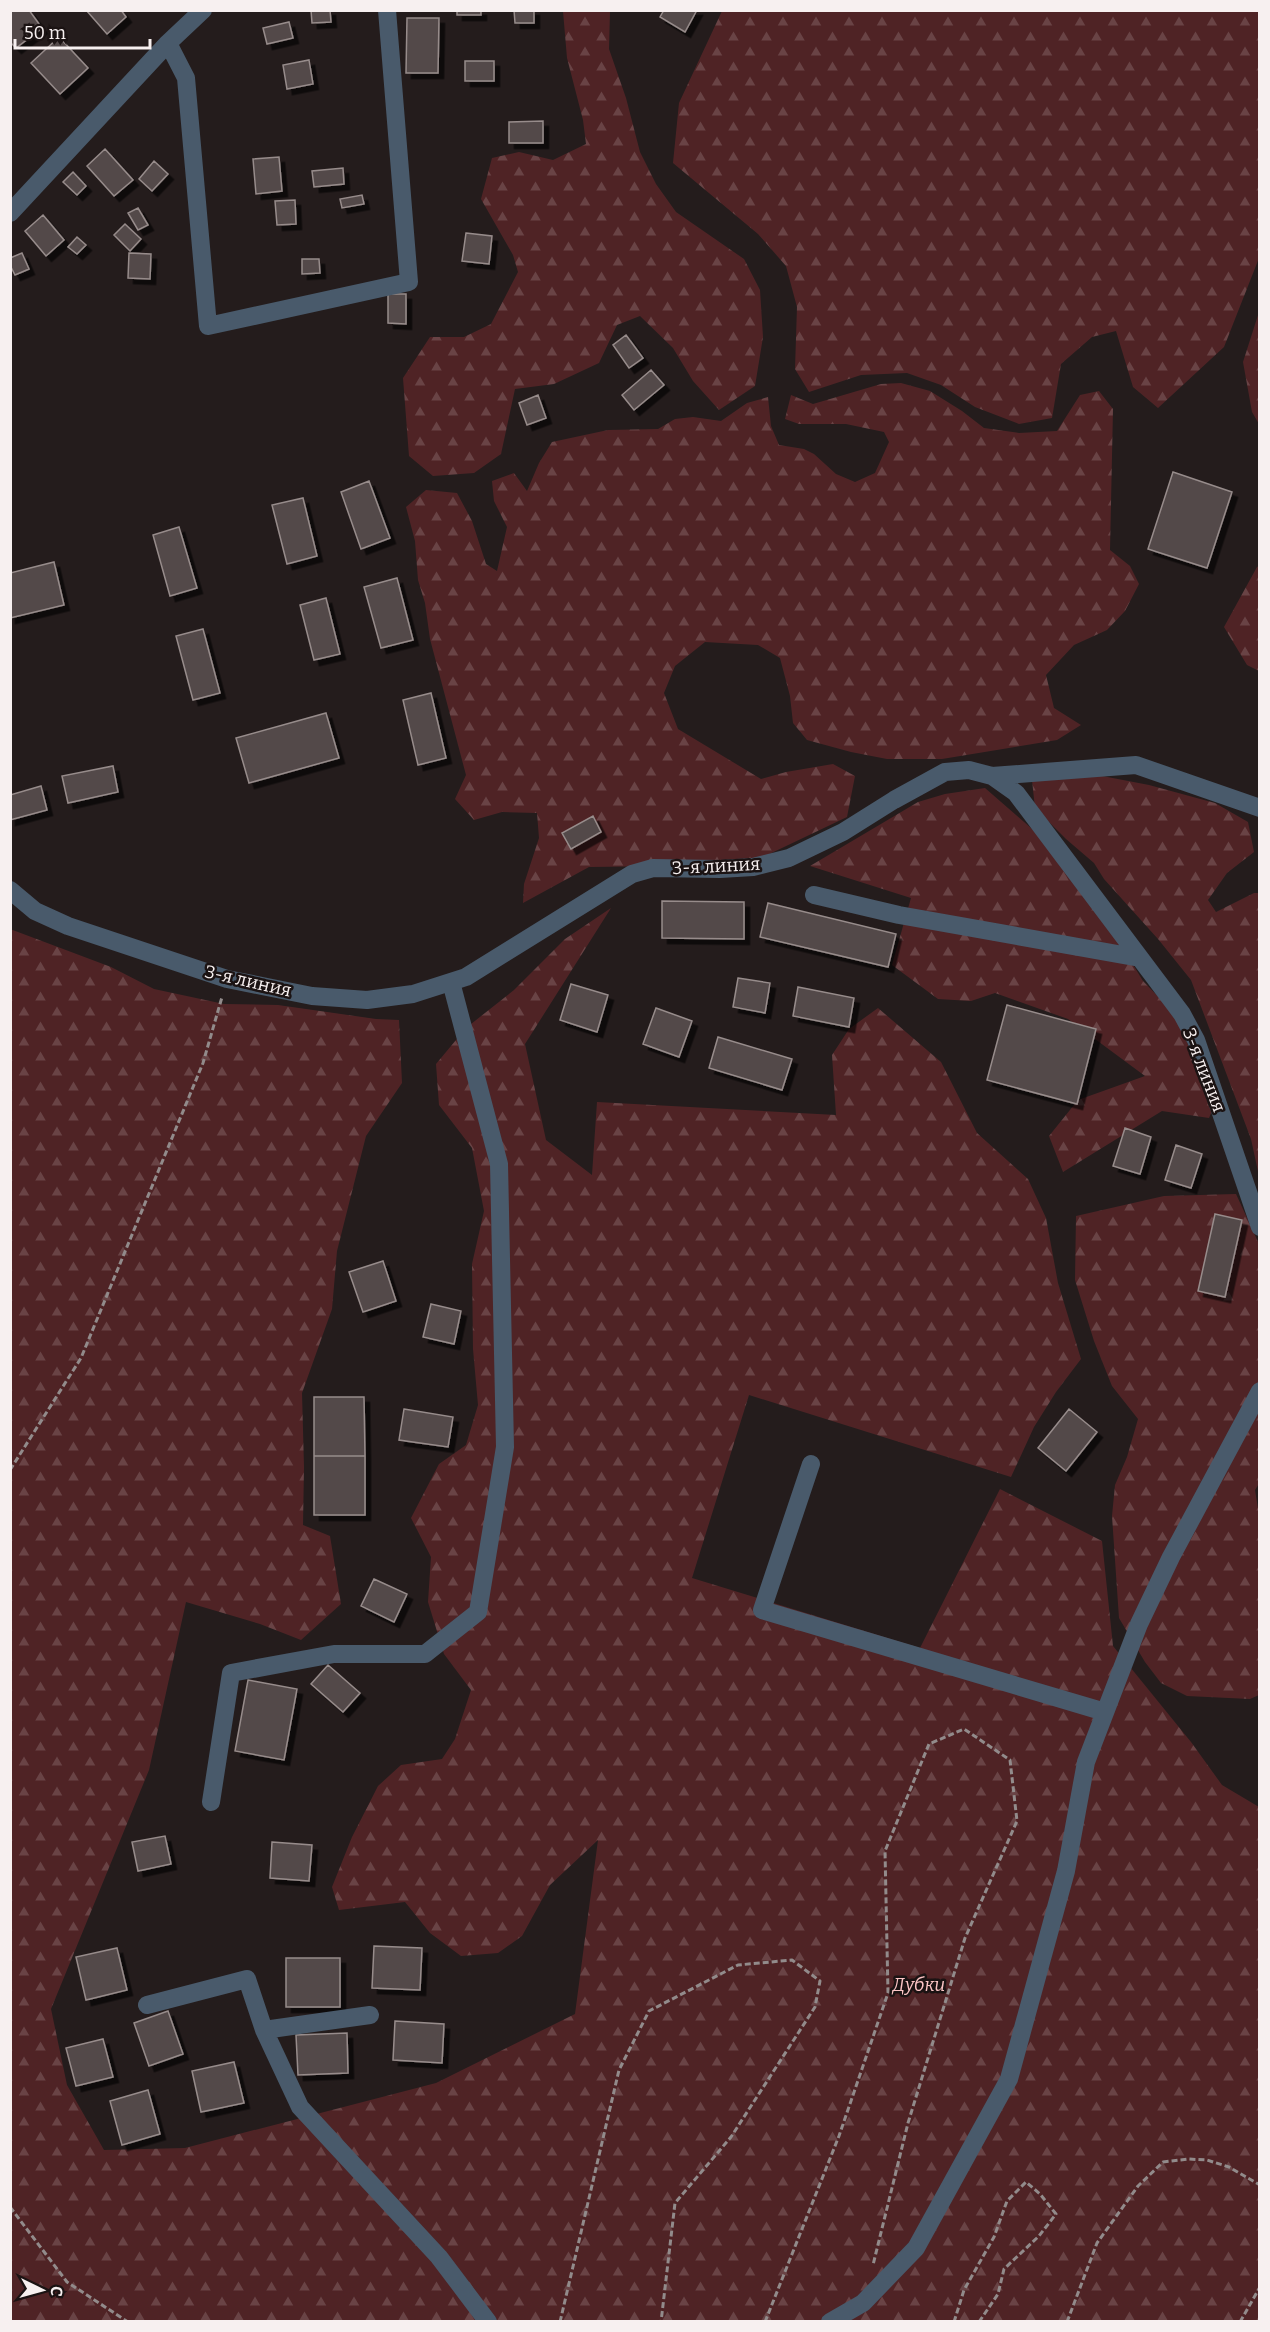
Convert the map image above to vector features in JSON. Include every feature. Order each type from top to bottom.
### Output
[{"type":"street","points":[[10,213],[168,43],[203,10]]},
{"type":"street","points":[[168,43],[186,78],[208,326],[409,282],[387,10]]},
{"type":"street","points":[[992,776],[1136,765],[1260,808]]},
{"type":"street","name":"3-я линия","points":[[10,890],[35,911],[68,926],[226,979],[301,994],[367,1000],[413,994],[466,977],[632,874],[653,868],[753,867],[789,858],[843,832],[945,772],[969,770],[992,776],[1016,793],[1182,1014],[1196,1040],[1260,1227]]},
{"type":"street","points":[[814,895],[899,915],[1140,958]]},
{"type":"street","points":[[212,1802],[231,1673],[334,1654],[425,1654],[478,1612],[505,1448],[499,1164],[451,982]]},
{"type":"street","points":[[831,2322],[863,2303],[916,2248],[1008,2079],[1066,1871],[1086,1762],[1138,1624],[1171,1557],[1260,1391]]},
{"type":"street","points":[[811,1464],[762,1610],[1105,1712]]},
{"type":"street","points":[[147,2005],[247,1979],[264,2030],[300,2107],[439,2257],[488,2322]]},
{"type":"street","points":[[264,2030],[370,2015]]},
{"type":"path","points":[[10,1470],[81,1358],[203,1063],[226,979]]},
{"type":"path","points":[[765,2322],[839,2136],[888,1993],[885,1851],[929,1744],[964,1729],[1010,1760],[1017,1821],[965,1938],[908,2123],[872,2269]]},
{"type":"path","points":[[560,2322],[619,2070],[649,2011],[738,1965],[792,1960],[820,1981],[815,2007],[731,2136],[675,2203],[661,2322]]},
{"type":"path","points":[[1067,2322],[1097,2243],[1138,2186],[1163,2162],[1188,2159],[1207,2160],[1229,2167],[1260,2185]]},
{"type":"path","points":[[954,2322],[964,2289],[994,2237],[1007,2201],[1026,2182],[1040,2194],[1056,2214],[1039,2236],[1004,2269],[998,2294],[979,2322]]},
{"type":"path","points":[[10,2207],[67,2282],[128,2322]]},
{"type":"path","points":[[1240,2322],[1260,2288]]},
{"type":"green space","points":[[563,11],[610,11],[609,49],[626,98],[640,152],[656,184],[676,212],[744,259],[760,290],[763,337],[755,386],[719,410],[693,381],[673,348],[640,316],[617,325],[599,363],[554,384],[515,389],[501,454],[474,473],[433,476],[409,456],[403,378],[430,337],[464,337],[491,324],[518,272],[513,255],[481,199],[492,158],[519,152],[553,160],[586,144],[583,120],[567,58]]},
{"type":"green space","points":[[722,11],[1259,11],[1259,258],[1224,347],[1158,408],[1133,387],[1116,331],[1092,337],[1061,364],[1052,418],[1019,424],[975,407],[941,385],[907,373],[861,375],[809,392],[795,369],[797,307],[786,266],[758,234],[673,163],[679,103]]},
{"type":"green space","points":[[1259,312],[1259,424],[1252,412],[1243,362]]},
{"type":"green space","points":[[901,383],[930,391],[984,428],[1019,433],[1057,431],[1080,395],[1099,391],[1113,409],[1110,550],[1130,566],[1139,584],[1125,611],[1107,630],[1074,645],[1046,675],[1054,708],[1081,725],[1057,740],[942,759],[887,759],[851,752],[807,740],[793,723],[790,696],[780,658],[758,645],[705,642],[675,666],[664,693],[678,729],[761,779],[833,764],[855,776],[847,817],[761,858],[667,866],[589,867],[523,903],[524,884],[539,838],[537,813],[502,812],[474,820],[455,799],[466,775],[430,639],[425,603],[418,580],[415,541],[406,507],[426,490],[457,493],[472,521],[486,564],[497,571],[507,527],[494,501],[492,481],[514,473],[527,491],[539,463],[552,442],[608,430],[658,429],[675,419],[693,417],[721,421],[747,403],[768,397],[771,426],[779,445],[804,449],[814,454],[836,474],[855,482],[875,473],[889,442],[884,432],[846,424],[799,424],[785,419],[791,395],[813,404],[881,384]]},
{"type":"green space","points":[[1260,566],[1259,671],[1247,665],[1224,627],[1257,567]]},
{"type":"green space","points":[[1097,775],[1149,785],[1215,803],[1248,822],[1254,852],[1227,873],[1208,900],[1216,912],[1254,893],[1259,893],[1259,1176],[1251,1139],[1191,980],[1104,879],[1094,863],[1035,808],[1032,780]]},
{"type":"green space","points":[[985,788],[1031,828],[1086,888],[1143,981],[1175,1014],[1214,1106],[1209,1118],[1162,1111],[1063,1172],[1049,1136],[1078,1100],[1145,1076],[1068,1019],[995,993],[971,1001],[938,999],[892,965],[911,898],[810,866],[918,802],[945,794]]},
{"type":"green space","name":"Дубки","points":[[611,908],[525,1044],[546,1140],[592,1175],[597,1102],[836,1115],[832,1055],[849,1029],[878,1008],[941,1062],[977,1133],[1028,1179],[1046,1218],[1058,1283],[1081,1359],[1056,1392],[1034,1427],[1011,1477],[749,1395],[692,1578],[920,1648],[1000,1489],[1102,1541],[1113,1646],[1191,1742],[1222,1785],[1259,1807],[1259,2321],[11,2321],[10,929],[111,967],[154,989],[224,1004],[278,1005],[376,1019],[399,1020],[402,1083],[366,1136],[337,1251],[332,1309],[302,1393],[303,1525],[330,1536],[341,1604],[301,1640],[260,1624],[186,1602],[149,1770],[51,2009],[67,2085],[104,2150],[185,2148],[436,2083],[575,2014],[598,1840],[550,1885],[522,1936],[498,1953],[461,1956],[430,1933],[405,1902],[339,1910],[332,1887],[352,1837],[378,1786],[401,1765],[442,1759],[455,1739],[471,1690],[444,1654],[428,1602],[431,1557],[411,1518],[439,1464],[466,1445],[478,1405],[473,1349],[472,1264],[484,1211],[472,1148],[439,1105],[436,1064],[466,1028],[514,990],[565,939]]},
{"type":"green space","points":[[1236,1194],[1259,1244],[1260,1482],[1255,1490],[1260,1521],[1259,1695],[1250,1699],[1187,1696],[1161,1683],[1145,1662],[1119,1618],[1112,1516],[1115,1485],[1127,1457],[1138,1419],[1112,1386],[1094,1341],[1075,1280],[1076,1216],[1164,1196]]},
{"type":"building","points":[[10,10],[29,10],[42,28],[16,48],[10,42]]},
{"type":"building","points":[[86,10],[121,10],[126,17],[107,34]]},
{"type":"building","points":[[311,10],[330,10],[331,22],[312,23]]},
{"type":"building","points":[[457,10],[481,10],[481,15],[457,15]]},
{"type":"building","points":[[514,10],[534,10],[534,23],[515,23]]},
{"type":"building","points":[[664,10],[697,10],[685,32],[660,17]]},
{"type":"building","points":[[407,18],[439,18],[438,73],[406,73]]},
{"type":"building","points":[[289,22],[293,38],[267,44],[263,28]]},
{"type":"building","points":[[59,37],[88,68],[60,94],[31,63]]},
{"type":"building","points":[[309,60],[313,84],[287,89],[283,65]]},
{"type":"building","points":[[465,61],[494,61],[494,81],[465,81]]},
{"type":"building","points":[[543,121],[543,143],[509,143],[509,122]]},
{"type":"building","points":[[105,149],[133,180],[114,196],[87,166]]},
{"type":"building","points":[[279,157],[282,191],[256,194],[253,159]]},
{"type":"building","points":[[154,161],[168,174],[152,191],[139,179]]},
{"type":"building","points":[[343,168],[344,184],[314,187],[312,171]]},
{"type":"building","points":[[73,172],[86,186],[77,195],[63,182]]},
{"type":"building","points":[[362,195],[364,204],[342,208],[340,199]]},
{"type":"building","points":[[295,200],[296,224],[277,225],[275,201]]},
{"type":"building","points":[[138,208],[148,225],[138,230],[128,213]]},
{"type":"building","points":[[43,215],[64,240],[46,256],[25,231]]},
{"type":"building","points":[[125,224],[141,239],[130,251],[114,235]]},
{"type":"building","points":[[466,233],[492,236],[489,264],[462,261]]},
{"type":"building","points":[[77,237],[86,245],[77,254],[68,247]]},
{"type":"building","points":[[22,253],[29,269],[15,275],[10,265],[10,258]]},
{"type":"building","points":[[129,253],[151,254],[150,279],[128,278]]},
{"type":"building","points":[[302,259],[319,259],[320,273],[302,274]]},
{"type":"building","points":[[388,294],[406,294],[406,324],[388,323]]},
{"type":"building","points":[[626,335],[643,358],[629,368],[613,345]]},
{"type":"building","points":[[651,370],[664,385],[634,410],[622,395]]},
{"type":"building","points":[[538,395],[546,418],[527,425],[519,403]]},
{"type":"building","points":[[1173,472],[1232,492],[1207,568],[1148,549]]},
{"type":"building","points":[[369,481],[390,538],[361,549],[341,492]]},
{"type":"building","points":[[303,498],[317,556],[287,564],[272,505]]},
{"type":"building","points":[[179,527],[197,588],[170,596],[153,535]]},
{"type":"building","points":[[54,562],[64,605],[10,618],[10,573]]},
{"type":"building","points":[[397,578],[413,640],[381,648],[364,587]]},
{"type":"building","points":[[326,598],[340,654],[314,660],[300,605]]},
{"type":"building","points":[[203,629],[220,693],[193,700],[176,636]]},
{"type":"building","points":[[431,693],[446,758],[418,765],[403,700]]},
{"type":"building","points":[[326,713],[339,758],[249,783],[236,738]]},
{"type":"building","points":[[113,766],[118,792],[68,803],[62,776]]},
{"type":"building","points":[[41,786],[47,810],[10,820],[10,795]]},
{"type":"building","points":[[593,816],[601,832],[571,849],[562,833]]},
{"type":"building","points":[[662,901],[744,902],[744,939],[662,938]]},
{"type":"building","points":[[768,903],[896,934],[888,967],[760,937]]},
{"type":"building","points":[[738,978],[770,983],[765,1013],[733,1007]]},
{"type":"building","points":[[571,984],[608,995],[597,1032],[560,1020]]},
{"type":"building","points":[[798,987],[854,998],[849,1027],[793,1016]]},
{"type":"building","points":[[1007,1005],[1096,1029],[1077,1104],[987,1080]]},
{"type":"building","points":[[656,1008],[692,1021],[679,1057],[643,1044]]},
{"type":"building","points":[[718,1037],[792,1059],[782,1090],[709,1068]]},
{"type":"building","points":[[1125,1128],[1151,1137],[1140,1174],[1113,1166]]},
{"type":"building","points":[[1176,1145],[1202,1154],[1191,1188],[1165,1180]]},
{"type":"building","points":[[1215,1214],[1242,1220],[1225,1297],[1198,1291]]},
{"type":"building","points":[[383,1261],[396,1301],[363,1312],[349,1272]]},
{"type":"building","points":[[431,1304],[461,1311],[454,1344],[423,1337]]},
{"type":"building","points":[[314,1397],[364,1397],[365,1456],[314,1456]]},
{"type":"building","points":[[404,1409],[453,1417],[448,1447],[399,1440]]},
{"type":"building","points":[[1069,1409],[1097,1432],[1066,1471],[1038,1448]]},
{"type":"building","points":[[314,1456],[365,1456],[365,1515],[314,1515]]},
{"type":"building","points":[[374,1579],[407,1594],[394,1622],[361,1606]]},
{"type":"building","points":[[328,1665],[360,1693],[343,1712],[311,1684]]},
{"type":"building","points":[[248,1680],[297,1689],[284,1760],[235,1751]]},
{"type":"building","points":[[165,1836],[171,1864],[138,1871],[132,1842]]},
{"type":"building","points":[[272,1842],[312,1845],[309,1881],[270,1878]]},
{"type":"building","points":[[374,1946],[422,1948],[420,1990],[372,1988]]},
{"type":"building","points":[[117,1948],[127,1990],[86,2000],[76,1957]]},
{"type":"building","points":[[286,1958],[340,1958],[340,2007],[286,2007]]},
{"type":"building","points":[[168,2011],[183,2054],[149,2066],[134,2023]]},
{"type":"building","points":[[395,2021],[444,2024],[442,2063],[393,2060]]},
{"type":"building","points":[[347,2033],[348,2073],[298,2075],[296,2035]]},
{"type":"building","points":[[103,2039],[113,2077],[76,2086],[66,2048]]},
{"type":"building","points":[[234,2062],[244,2103],[201,2112],[192,2071]]},
{"type":"building","points":[[148,2090],[160,2134],[122,2145],[110,2101]]}]
